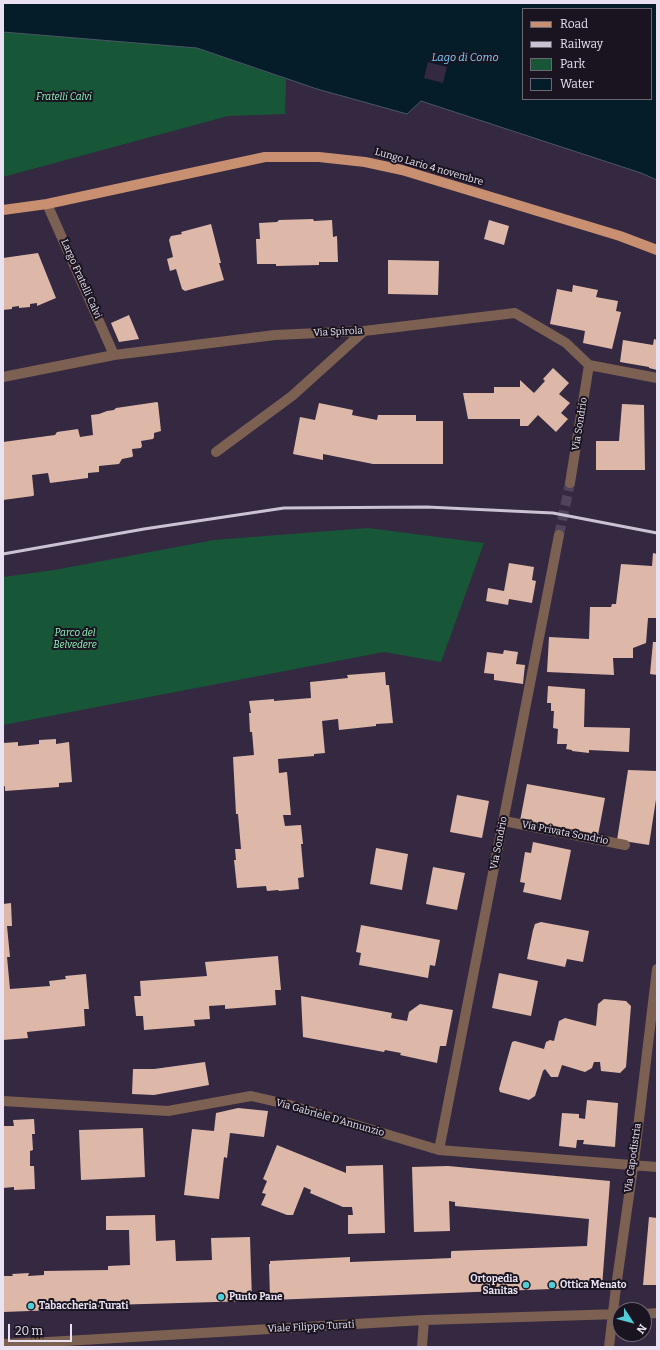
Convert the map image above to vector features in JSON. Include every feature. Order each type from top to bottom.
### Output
[{"type":"main road","name":"Lungo Lario 4 novembre","points":[[3,210],[47,204],[266,157],[319,157],[365,162],[402,170],[620,236],[657,250]]},
{"type":"street","name":"Largo Fratelli Calvi","points":[[47,204],[114,355]]},
{"type":"street","name":"Via Spirola","points":[[3,377],[114,355],[275,335],[364,331],[515,313],[566,343],[589,365]]},
{"type":"street","points":[[216,452],[292,396],[364,331]]},
{"type":"street","points":[[589,365],[657,378]]},
{"type":"street","name":"Via Sondrio","points":[[570,483],[589,365]]},
{"type":"street","name":"Via Sondrio","points":[[440,1150],[559,535]]},
{"type":"street","name":"Via Privata Sondrio","points":[[504,821],[625,845]]},
{"type":"street","name":"Via Capodistria","points":[[617,1302],[657,969]]},
{"type":"street","name":"Via Gabriele D'Annunzio","points":[[3,1101],[168,1111],[252,1096],[286,1104],[440,1150],[657,1167]]},
{"type":"street","name":"Viale Filippo Turati","points":[[3,1344],[21,1345],[424,1320],[612,1314]]},
{"type":"street","points":[[422,1347],[424,1320]]},
{"type":"street","name":"Via Capodistria","points":[[609,1347],[612,1333]]},
{"type":"green space","name":"Fratelli Calvi","points":[[3,32],[197,48],[286,79],[285,114],[228,116],[3,177]]},
{"type":"green space","name":"Parco del Belvedere","points":[[368,528],[484,543],[441,662],[384,652],[3,725],[3,577],[54,570],[214,540]]},
{"type":"water","name":"Lago di Como","points":[[3,3],[657,3],[657,180],[641,173],[421,101],[407,114],[317,89],[197,48],[3,32]]},
{"type":"pier","points":[[428,62],[447,67],[443,83],[424,78]]},
{"type":"building","points":[[313,219],[314,221],[332,220],[333,237],[337,236],[338,262],[319,262],[319,265],[276,266],[276,264],[257,264],[256,239],[260,239],[259,223],[277,222],[279,220]]},
{"type":"building","points":[[489,220],[509,226],[504,245],[484,239]]},
{"type":"building","points":[[211,224],[224,280],[185,291],[182,289],[176,269],[170,271],[167,259],[173,257],[169,240],[171,236],[182,234],[181,232]]},
{"type":"building","points":[[38,253],[56,298],[37,306],[37,303],[30,304],[30,307],[19,308],[19,306],[12,307],[12,309],[3,310],[3,258]]},
{"type":"building","points":[[388,260],[439,261],[438,295],[388,294]]},
{"type":"building","points":[[573,285],[598,290],[596,297],[618,301],[616,311],[621,312],[612,349],[583,343],[585,331],[550,324],[557,289],[572,292]]},
{"type":"building","points":[[129,315],[139,339],[119,342],[111,323]]},
{"type":"building","points":[[654,339],[657,340],[657,370],[649,367],[620,362],[623,340],[653,345]]},
{"type":"building","points":[[553,368],[569,383],[559,394],[570,403],[561,413],[568,419],[556,432],[538,415],[528,426],[520,426],[520,419],[468,419],[463,393],[494,393],[494,387],[520,387],[520,380],[534,393],[545,381],[543,379]]},
{"type":"building","points":[[157,402],[161,431],[154,433],[153,439],[141,441],[141,448],[132,449],[132,457],[122,459],[119,464],[99,466],[99,472],[88,473],[88,478],[50,483],[48,473],[32,475],[33,496],[3,500],[3,442],[55,435],[57,432],[78,429],[80,437],[93,435],[91,415],[114,410],[116,408]]},
{"type":"building","points":[[319,403],[353,410],[352,415],[377,420],[378,415],[416,415],[416,421],[443,421],[443,464],[373,464],[323,454],[323,460],[293,454],[300,417],[315,420]]},
{"type":"building","points":[[622,404],[644,405],[645,470],[596,470],[596,441],[619,441]]},
{"type":"building","points":[[653,553],[657,554],[657,618],[648,618],[646,643],[633,648],[633,658],[613,658],[614,675],[547,672],[549,637],[589,639],[590,607],[611,607],[612,604],[616,604],[621,564],[652,566]]},
{"type":"building","points":[[509,563],[534,567],[532,580],[536,581],[532,603],[509,599],[508,605],[486,601],[488,588],[504,591]]},
{"type":"building","points":[[653,642],[657,642],[657,675],[650,674]]},
{"type":"building","points":[[504,650],[518,652],[516,664],[525,665],[523,684],[494,680],[494,674],[484,673],[487,652],[503,654]]},
{"type":"building","points":[[385,672],[386,685],[389,685],[393,723],[339,730],[338,719],[322,721],[325,753],[314,754],[314,756],[278,759],[279,773],[287,772],[291,815],[283,815],[285,826],[301,825],[304,877],[298,878],[299,889],[267,891],[266,886],[237,888],[234,860],[236,860],[235,849],[241,849],[238,814],[236,814],[233,757],[254,755],[252,732],[250,732],[249,713],[251,713],[249,701],[274,699],[274,701],[311,698],[310,682],[348,678],[347,675]]},
{"type":"building","points":[[548,686],[585,689],[584,727],[630,728],[629,752],[589,750],[589,753],[566,749],[567,744],[557,744],[558,729],[553,728],[554,711],[551,711],[551,703],[547,703]]},
{"type":"building","points":[[56,739],[56,744],[69,742],[72,782],[59,783],[59,787],[5,791],[5,786],[3,787],[3,743],[18,742],[18,746],[39,744],[39,740]]},
{"type":"building","points":[[628,770],[657,771],[657,793],[649,845],[617,840]]},
{"type":"building","points":[[527,784],[605,798],[598,835],[520,821]]},
{"type":"building","points":[[457,795],[489,801],[482,838],[450,832]]},
{"type":"building","points":[[533,842],[571,850],[561,900],[523,892],[525,883],[520,882],[525,852],[531,853]]},
{"type":"building","points":[[376,848],[408,854],[402,890],[370,884]]},
{"type":"building","points":[[433,867],[465,873],[457,910],[426,904]]},
{"type":"building","points":[[11,903],[12,926],[7,926],[10,957],[7,957],[10,989],[50,986],[49,981],[66,979],[65,976],[86,974],[89,1009],[84,1009],[85,1026],[27,1032],[28,1038],[3,1040],[3,904]]},
{"type":"building","points":[[541,922],[589,931],[583,962],[567,959],[565,967],[527,959],[535,924]]},
{"type":"building","points":[[361,925],[440,940],[435,966],[430,965],[428,978],[359,965],[361,953],[356,952]]},
{"type":"building","points":[[278,956],[281,990],[275,990],[276,1005],[225,1009],[225,1005],[209,1006],[210,1019],[194,1020],[195,1026],[144,1030],[143,1016],[136,1016],[134,996],[141,996],[140,981],[207,976],[205,962]]},
{"type":"building","points":[[499,973],[538,981],[531,1016],[492,1008]]},
{"type":"building","points":[[301,996],[392,1013],[391,1018],[407,1021],[409,1012],[420,1004],[453,1010],[446,1046],[440,1046],[437,1063],[400,1055],[401,1053],[385,1050],[384,1052],[303,1037]]},
{"type":"building","points":[[604,999],[626,1001],[631,1006],[626,1067],[620,1073],[601,1071],[600,1062],[594,1062],[592,1068],[585,1072],[562,1065],[558,1077],[551,1077],[545,1069],[543,1071],[535,1096],[529,1100],[500,1092],[499,1089],[512,1042],[515,1041],[544,1049],[546,1042],[550,1040],[554,1041],[559,1021],[565,1018],[596,1026],[598,1004]]},
{"type":"building","points":[[205,1062],[209,1085],[154,1095],[132,1094],[133,1069],[154,1069]]},
{"type":"building","points":[[587,1100],[618,1103],[615,1147],[583,1144],[584,1140],[577,1140],[576,1148],[559,1146],[562,1113],[579,1114],[579,1118],[585,1119]]},
{"type":"building","points":[[238,1108],[268,1111],[264,1137],[230,1133],[227,1158],[224,1157],[219,1199],[184,1195],[192,1129],[214,1131],[216,1113]]},
{"type":"building","points":[[34,1119],[35,1134],[32,1134],[33,1150],[30,1151],[30,1166],[34,1166],[35,1189],[14,1190],[14,1187],[3,1188],[3,1126],[14,1126],[13,1120]]},
{"type":"building","points":[[143,1128],[145,1177],[81,1180],[79,1130]]},
{"type":"building","points":[[277,1145],[346,1173],[346,1166],[383,1165],[385,1233],[348,1234],[348,1215],[353,1215],[352,1207],[343,1207],[310,1193],[311,1190],[304,1187],[293,1215],[287,1215],[261,1205],[266,1194],[262,1193],[267,1181],[263,1179]]},
{"type":"building","points":[[448,1166],[610,1181],[602,1287],[272,1300],[270,1297],[270,1261],[350,1257],[350,1262],[451,1258],[452,1251],[587,1246],[589,1219],[455,1206],[455,1202],[449,1201],[450,1231],[414,1232],[412,1167]]},
{"type":"building","points":[[155,1215],[156,1241],[175,1240],[176,1261],[212,1260],[211,1238],[250,1237],[252,1301],[109,1305],[109,1308],[3,1312],[3,1276],[29,1273],[28,1276],[44,1275],[44,1271],[108,1270],[108,1266],[130,1265],[129,1230],[106,1230],[106,1216]]},
{"type":"building","points":[[649,1217],[657,1218],[657,1285],[643,1285]]},
{"type":"tunnel","points":[[559,535],[570,483]]},
{"type":"railway","points":[[3,554],[144,529],[284,508],[427,507],[553,513],[657,533]]},
{"type":"place","name":"Ortopedia Sanitas","points":[[526,1285]]},
{"type":"place","name":"Ottica Menato","points":[[552,1285]]},
{"type":"place","name":"Punto Pane","points":[[221,1297]]},
{"type":"place","name":"Tabaccheria Turati","points":[[31,1306]]}]
